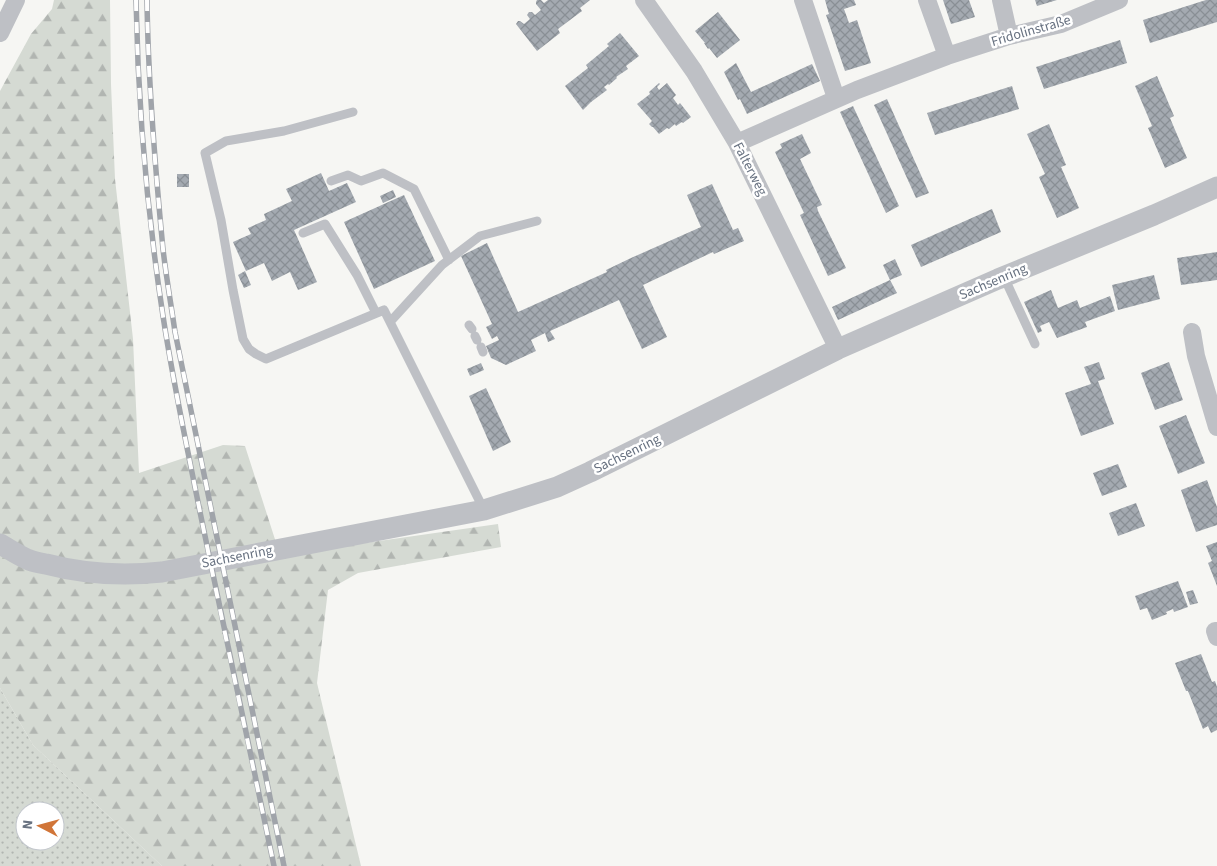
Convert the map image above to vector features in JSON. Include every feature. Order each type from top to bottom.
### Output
[{"type":"street","points":[[0,32],[16,0]]},
{"type":"street","name":"Falterweg","points":[[644,0],[694,72],[737,143],[838,349]]},
{"type":"street","points":[[803,0],[836,98]]},
{"type":"street","points":[[926,0],[947,56]]},
{"type":"street","points":[[1000,0],[1009,36]]},
{"type":"street","name":"Fridolinstraße","points":[[737,143],[836,98],[947,56],[1009,36],[1061,24],[1115,1]]},
{"type":"street","name":"Sachsenring","points":[[0,544],[28,560],[65,569],[96,573],[145,574],[484,510],[557,487],[838,349],[1004,277],[1145,219],[1217,186]]},
{"type":"street","points":[[1192,332],[1196,356],[1217,427]]},
{"type":"street","points":[[1217,631],[1215,631],[1217,637]]},
{"type":"lane","points":[[353,112],[284,131],[226,141],[205,153],[221,220],[233,290],[244,339],[249,349],[266,359],[384,310],[484,510]]},
{"type":"lane","points":[[331,182],[348,175],[361,181],[382,173],[414,189],[449,260]]},
{"type":"lane","points":[[390,322],[442,265],[480,236],[537,221]]},
{"type":"lane","points":[[303,233],[326,224],[357,275],[376,313]]},
{"type":"lane","points":[[1004,277],[1035,344]]},
{"type":"green space","points":[[54,0],[110,0],[115,179],[133,339],[139,473],[223,445],[245,446],[281,558],[337,547],[498,524],[501,547],[358,573],[328,590],[317,683],[361,866],[162,866],[33,745],[0,688],[0,91],[31,34],[52,9]]},
{"type":"green space","points":[[0,688],[33,745],[162,866],[0,866]]},
{"type":"building","points":[[537,0],[541,0],[544,3],[548,0],[590,0],[580,8],[582,11],[558,29],[560,33],[537,51],[516,24],[520,21],[524,24],[530,19],[527,15],[529,12],[535,15],[541,10],[536,4]]},
{"type":"building","points":[[825,0],[854,0],[856,5],[844,9],[849,23],[857,20],[871,63],[845,71],[826,15],[829,14]]},
{"type":"building","points":[[943,0],[969,0],[975,17],[951,24]]},
{"type":"building","points":[[1035,0],[1057,0],[1037,6]]},
{"type":"building","points":[[1206,0],[1217,0],[1217,22],[1150,43],[1143,20]]},
{"type":"building","points":[[718,12],[740,40],[717,58],[695,31]]},
{"type":"building","points":[[620,33],[639,56],[626,66],[628,69],[604,87],[607,90],[583,110],[565,86],[588,68],[586,65],[609,46],[607,44]]},
{"type":"building","points":[[1120,40],[1127,63],[1044,89],[1036,67]]},
{"type":"building","points":[[736,63],[751,92],[812,64],[820,81],[747,114],[724,72]]},
{"type":"building","points":[[1157,76],[1174,116],[1170,118],[1187,158],[1165,168],[1148,128],[1152,126],[1135,86]]},
{"type":"building","points":[[659,83],[657,87],[659,90],[667,83],[676,95],[673,98],[678,105],[680,103],[691,117],[683,123],[676,126],[675,124],[669,129],[667,128],[659,134],[649,124],[652,121],[637,104],[650,94],[649,92]]},
{"type":"building","points":[[1012,86],[1019,109],[935,135],[927,113]]},
{"type":"building","points":[[887,99],[929,193],[916,198],[874,105]]},
{"type":"building","points":[[853,106],[899,206],[886,213],[840,112]]},
{"type":"building","points":[[1049,124],[1066,165],[1061,167],[1079,208],[1057,218],[1039,177],[1045,174],[1027,134]]},
{"type":"building","points":[[802,134],[811,153],[800,159],[822,205],[817,207],[818,211],[846,268],[828,276],[800,215],[804,213],[775,152],[782,148],[780,144]]},
{"type":"building","points":[[321,173],[329,191],[347,183],[356,202],[294,230],[317,282],[298,290],[290,272],[272,281],[264,263],[246,271],[233,242],[251,234],[248,228],[266,220],[264,214],[292,201],[286,189]]},
{"type":"building","points":[[177,174],[189,174],[189,187],[177,187]]},
{"type":"building","points":[[712,184],[733,230],[738,228],[744,241],[714,254],[713,252],[643,285],[667,337],[642,349],[619,300],[550,331],[555,339],[548,342],[545,333],[531,340],[536,351],[506,365],[491,358],[486,346],[499,340],[497,336],[492,339],[486,327],[492,324],[461,256],[487,243],[518,312],[701,227],[687,195]]},
{"type":"building","points":[[393,190],[396,197],[383,203],[380,196]]},
{"type":"building","points":[[404,195],[435,261],[374,289],[344,222]]},
{"type":"building","points":[[992,209],[1001,232],[921,267],[911,245]]},
{"type":"building","points":[[1217,252],[1217,280],[1181,285],[1177,258]]},
{"type":"building","points":[[895,259],[902,275],[890,280],[883,265]]},
{"type":"building","points":[[245,271],[251,285],[244,288],[238,275]]},
{"type":"building","points":[[1154,275],[1160,299],[1118,310],[1112,285]]},
{"type":"building","points":[[890,280],[897,293],[838,320],[832,307]]},
{"type":"building","points":[[1051,290],[1058,308],[1077,300],[1080,308],[1110,296],[1115,311],[1085,322],[1087,327],[1057,338],[1049,322],[1040,326],[1042,331],[1038,333],[1024,302]]},
{"type":"building","points":[[1099,362],[1105,379],[1098,381],[1114,424],[1081,436],[1065,393],[1091,384],[1084,367]]},
{"type":"building","points":[[1169,362],[1183,400],[1155,410],[1141,373]]},
{"type":"building","points":[[481,363],[484,370],[470,376],[467,369]]},
{"type":"building","points":[[486,388],[511,442],[493,451],[469,396]]},
{"type":"building","points":[[1186,415],[1205,463],[1178,474],[1159,426]]},
{"type":"building","points":[[1118,464],[1127,487],[1102,496],[1093,473]]},
{"type":"building","points":[[1207,480],[1217,507],[1217,525],[1196,532],[1181,490]]},
{"type":"building","points":[[1136,503],[1145,526],[1118,536],[1109,513]]},
{"type":"building","points":[[1217,542],[1217,586],[1208,563],[1212,561],[1206,546]]},
{"type":"building","points":[[1178,581],[1188,607],[1174,612],[1173,609],[1166,612],[1167,614],[1152,620],[1147,608],[1140,610],[1135,596]]},
{"type":"building","points":[[1193,590],[1198,603],[1190,605],[1186,592]]},
{"type":"building","points":[[1201,654],[1212,682],[1215,681],[1217,687],[1217,730],[1211,733],[1208,726],[1203,729],[1175,663]]},
{"type":"railway","points":[[136,0],[144,159],[152,238],[167,341],[180,414],[274,866]]},
{"type":"railway","points":[[147,0],[150,93],[157,187],[164,259],[175,332],[284,866]]}]
